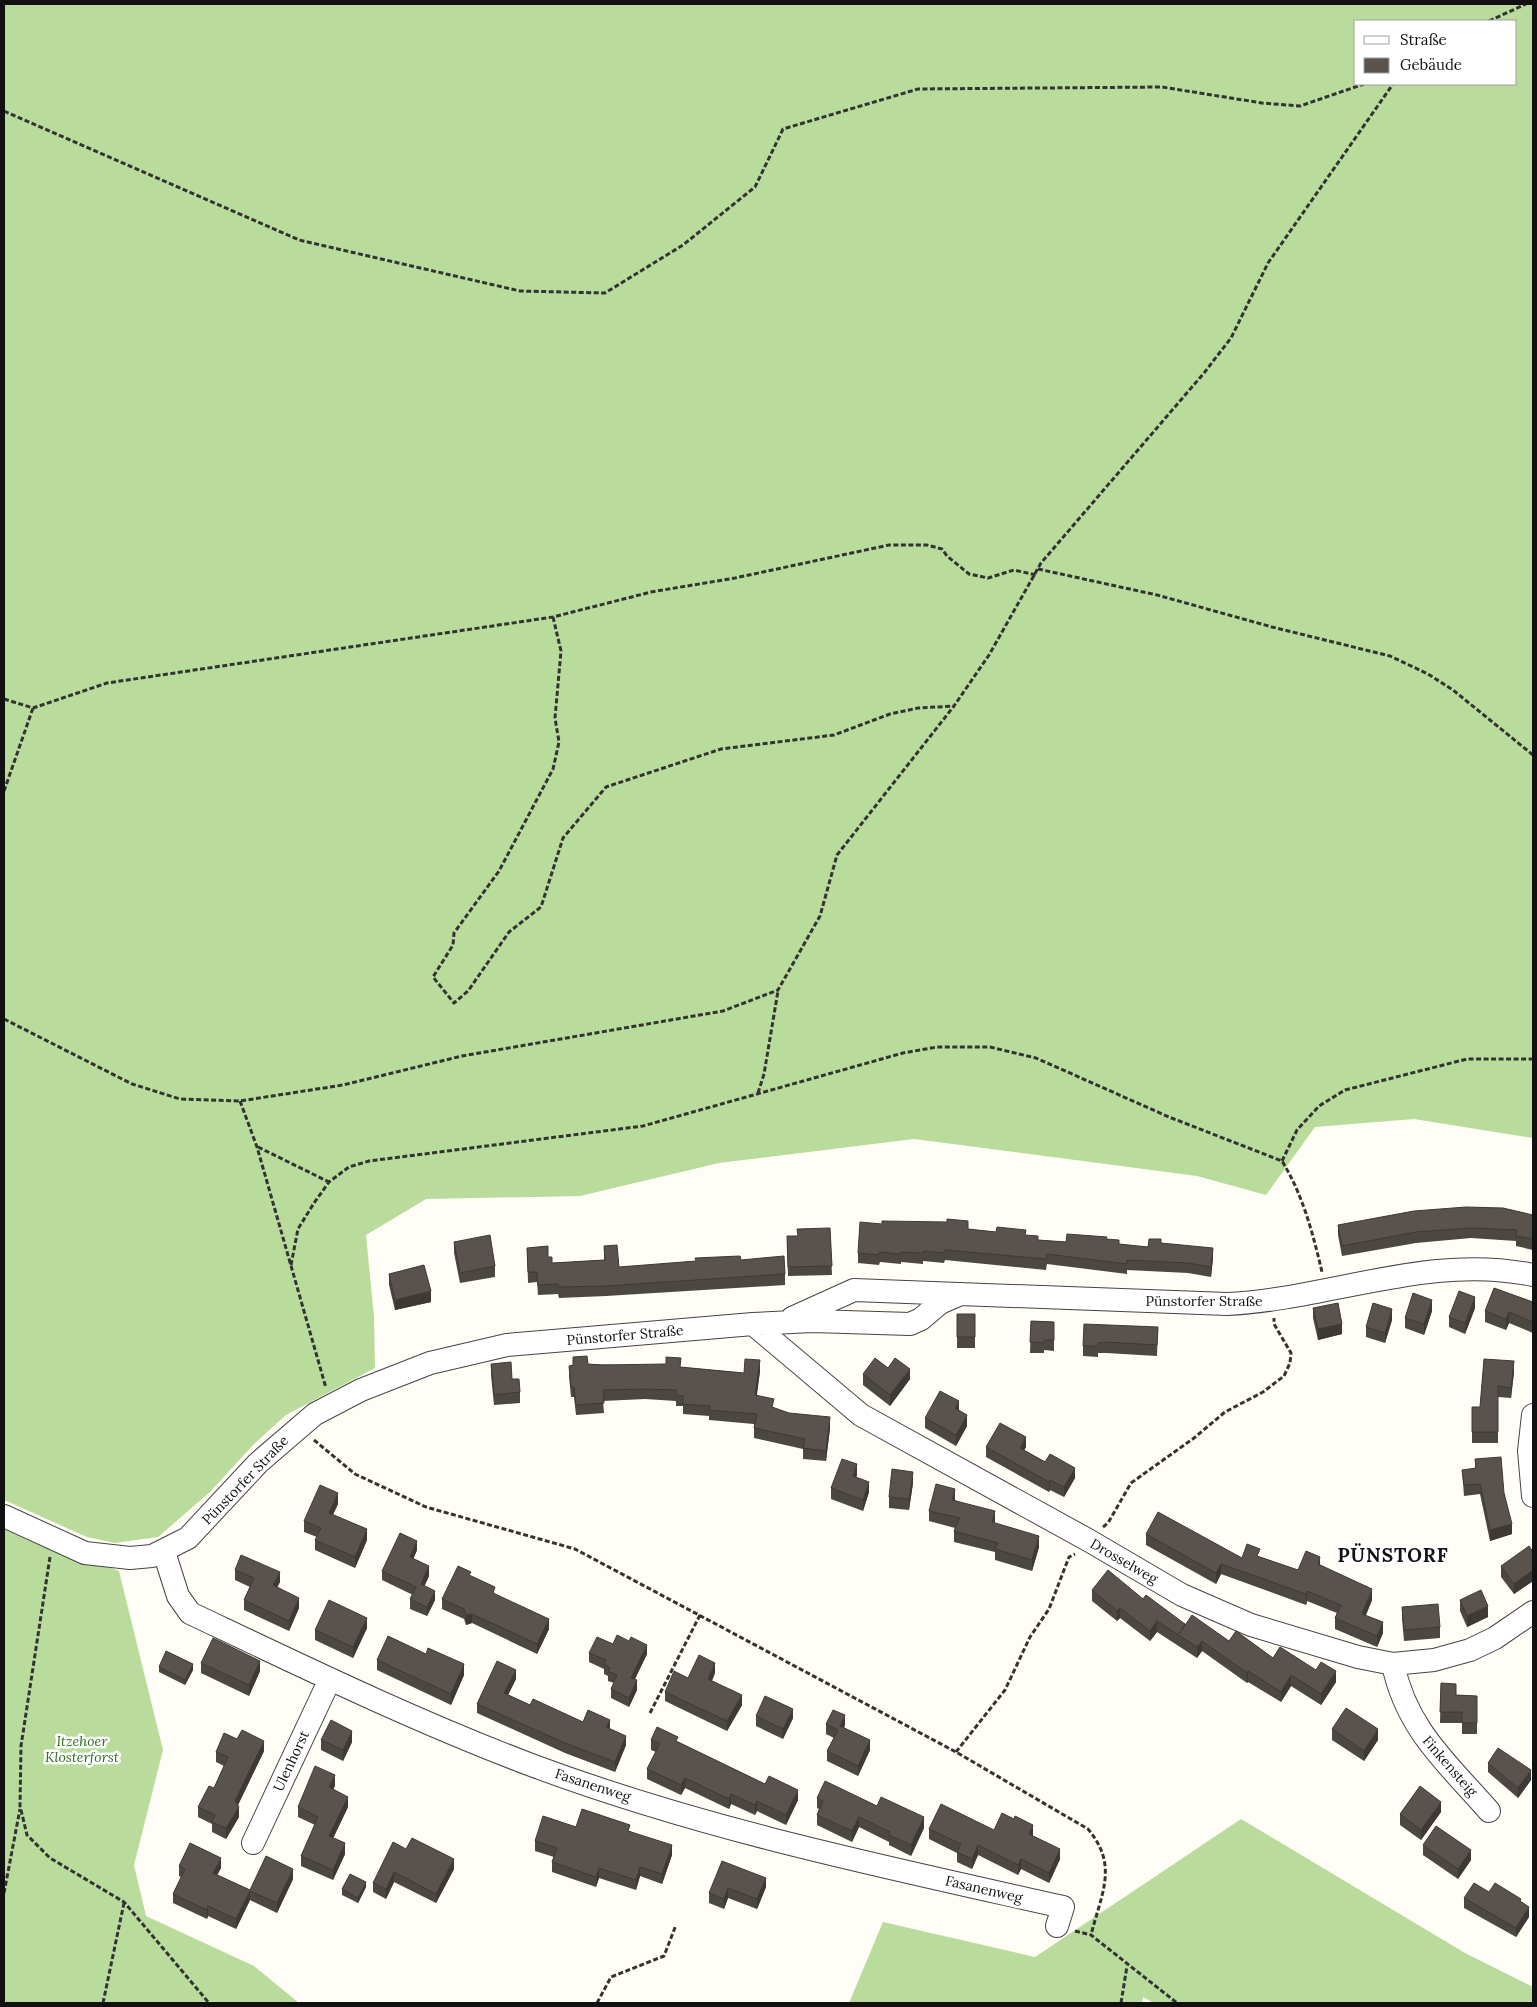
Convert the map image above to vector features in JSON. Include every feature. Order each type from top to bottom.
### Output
[{"type":"street","name":"Pünstorfer Straße","points":[[784,1322],[854,1290],[1226,1304],[1274,1300],[1424,1272],[1454,1269],[1500,1269],[1533,1275]]},
{"type":"street","name":"Pünstorfer Straße","points":[[4,1516],[85,1553],[141,1558],[164,1552],[188,1538],[258,1463],[298,1427],[331,1405],[400,1373],[430,1363],[485,1349],[524,1343],[753,1324],[784,1322],[910,1324],[922,1319],[940,1303],[961,1294]]},
{"type":"street","name":"Drosselweg","points":[[753,1324],[861,1415],[1088,1540],[1182,1595],[1240,1621],[1341,1652],[1394,1664],[1434,1660],[1464,1652],[1496,1638],[1533,1612]]},
{"type":"street","points":[[1533,1414],[1529,1451],[1533,1496]]},
{"type":"street","name":"Fasanenweg","points":[[164,1552],[181,1603],[190,1613],[401,1712],[535,1766],[687,1816],[782,1844],[1063,1907],[1058,1926]]},
{"type":"street","name":"Finkensteig","points":[[1394,1664],[1400,1692],[1418,1728],[1433,1749],[1490,1811]]},
{"type":"street","name":"Ulenhorst","points":[[254,1843],[330,1679]]},
{"type":"path","points":[[1491,20],[1526,4]]},
{"type":"path","points":[[4,111],[299,240],[520,291],[605,293],[683,245],[755,187],[783,129],[918,89],[1162,87],[1262,103],[1300,106],[1361,85]]},
{"type":"path","points":[[757,1093],[764,1074],[778,990],[820,916],[837,856],[954,706],[989,655],[1038,569],[1231,338],[1268,263],[1391,85]]},
{"type":"path","points":[[4,699],[33,708],[107,683],[553,617],[651,592],[735,578],[889,545],[927,545],[942,549],[947,556],[969,574],[988,578],[1014,570],[1036,575]]},
{"type":"path","points":[[1038,569],[1157,595],[1272,627],[1390,656],[1428,674],[1453,690],[1533,755]]},
{"type":"path","points":[[553,617],[562,651],[555,718],[559,742],[553,769],[499,871],[454,933],[453,945],[433,977],[454,1003],[468,991],[509,932],[541,907],[563,838],[606,787],[721,749],[834,735],[890,714],[918,708],[954,706]]},
{"type":"path","points":[[4,791],[33,708]]},
{"type":"path","points":[[4,1019],[132,1084],[180,1099],[240,1102],[343,1086],[462,1056],[723,1012],[778,990]]},
{"type":"path","points":[[291,1265],[298,1229],[329,1182],[349,1167],[369,1161],[643,1126],[903,1053],[937,1047],[990,1047],[1036,1058],[1169,1118],[1282,1161],[1293,1178],[1305,1211],[1327,1290]]},
{"type":"path","points":[[1282,1161],[1297,1130],[1319,1106],[1345,1090],[1460,1060],[1533,1059]]},
{"type":"path","points":[[240,1102],[258,1147],[331,1405]]},
{"type":"path","points":[[258,1147],[329,1182]]},
{"type":"path","points":[[956,1752],[1005,1690],[1030,1637],[1050,1609],[1069,1558],[1076,1554],[1088,1540],[1108,1523],[1131,1483],[1194,1438],[1224,1412],[1263,1392],[1284,1376],[1290,1363],[1291,1353],[1274,1324],[1274,1300]]},
{"type":"path","points":[[298,1427],[355,1474],[426,1507],[575,1548],[956,1752],[1088,1829],[1098,1841],[1105,1855],[1107,1872],[1090,1935],[1127,1966],[1177,2003]]},
{"type":"path","points":[[4,1893],[20,1806],[20,1746],[54,1539]]},
{"type":"path","points":[[650,1712],[700,1615]]},
{"type":"path","points":[[20,1806],[27,1836],[50,1858],[124,1902],[208,2003]]},
{"type":"path","points":[[103,2003],[124,1902]]},
{"type":"path","points":[[597,2003],[611,1977],[664,1956],[676,1925]]},
{"type":"path","points":[[1126,2003],[1121,2001],[1127,1966]]},
{"type":"green space","points":[[4,4],[1533,4],[1533,1138],[1414,1119],[1315,1127],[1266,1195],[1197,1176],[914,1139],[719,1163],[580,1196],[426,1199],[366,1235],[374,1317],[375,1368],[286,1415],[253,1445],[210,1492],[158,1537],[115,1543],[87,1537],[4,1500]]},
{"type":"green space","name":"Itzehoer Klosterforst","points":[[4,1529],[119,1571],[163,1750],[134,1865],[146,1916],[254,1966],[299,2003],[4,2003]]},
{"type":"green space","points":[[1241,1819],[1465,1953],[1533,1987],[1533,2003],[1154,2003],[1143,1997],[1142,2003],[849,2003],[883,1922],[1035,1957]]},
{"type":"building","points":[[1466,1207],[1503,1208],[1533,1215],[1533,1239],[1516,1236],[1517,1230],[1471,1228],[1416,1232],[1342,1246],[1338,1225],[1414,1211]]},
{"type":"building","points":[[947,1219],[968,1221],[968,1229],[996,1232],[997,1227],[1026,1230],[1025,1235],[1038,1236],[1038,1240],[1066,1242],[1067,1234],[1107,1237],[1106,1239],[1119,1240],[1119,1244],[1148,1247],[1149,1239],[1161,1239],[1161,1243],[1213,1248],[1211,1267],[1188,1263],[1127,1260],[1127,1264],[1047,1254],[1046,1259],[945,1250],[944,1253],[923,1251],[923,1253],[901,1252],[901,1254],[880,1252],[879,1255],[858,1253],[860,1222],[882,1224],[882,1221],[947,1222]]},
{"type":"building","points":[[830,1228],[832,1266],[788,1267],[787,1236],[798,1236],[797,1229]]},
{"type":"building","points":[[490,1235],[495,1266],[460,1273],[454,1242]]},
{"type":"building","points":[[617,1245],[619,1267],[696,1261],[695,1258],[740,1256],[741,1260],[784,1256],[785,1274],[606,1286],[559,1287],[558,1284],[538,1285],[537,1272],[528,1272],[527,1248],[548,1246],[548,1257],[552,1257],[552,1263],[605,1260],[604,1246]]},
{"type":"building","points":[[424,1265],[431,1291],[395,1300],[389,1274]]},
{"type":"building","points":[[1494,1288],[1533,1302],[1533,1322],[1509,1312],[1506,1319],[1485,1311]]},
{"type":"building","points":[[1459,1291],[1475,1297],[1465,1323],[1449,1317]]},
{"type":"building","points":[[1413,1293],[1432,1300],[1424,1324],[1405,1318]]},
{"type":"building","points":[[1338,1303],[1342,1324],[1318,1329],[1313,1308]]},
{"type":"building","points":[[1373,1303],[1392,1309],[1385,1333],[1366,1327]]},
{"type":"building","points":[[957,1314],[975,1314],[975,1337],[957,1337]]},
{"type":"building","points":[[1031,1321],[1054,1322],[1054,1340],[1044,1340],[1044,1343],[1030,1342]]},
{"type":"building","points":[[1084,1324],[1158,1327],[1157,1345],[1106,1342],[1098,1343],[1098,1346],[1083,1346]]},
{"type":"building","points":[[587,1356],[588,1364],[601,1365],[666,1364],[666,1357],[681,1358],[680,1367],[744,1373],[745,1359],[760,1360],[755,1395],[774,1399],[772,1407],[789,1413],[830,1417],[826,1451],[803,1448],[805,1439],[754,1428],[757,1414],[709,1410],[710,1406],[683,1404],[683,1396],[676,1395],[676,1390],[603,1390],[604,1403],[576,1405],[574,1387],[571,1387],[569,1366],[573,1365],[573,1357]]},
{"type":"building","points":[[875,1358],[888,1368],[895,1358],[910,1369],[890,1395],[863,1374]]},
{"type":"building","points":[[1484,1359],[1514,1361],[1511,1388],[1498,1386],[1498,1432],[1472,1432],[1472,1407],[1480,1407]]},
{"type":"building","points":[[511,1362],[512,1379],[519,1379],[520,1392],[494,1395],[491,1364]]},
{"type":"building","points":[[940,1391],[959,1401],[955,1408],[967,1415],[956,1435],[925,1418]]},
{"type":"building","points":[[1000,1423],[1026,1437],[1020,1448],[1045,1462],[1050,1454],[1075,1468],[1064,1487],[1050,1480],[1049,1482],[986,1447]]},
{"type":"building","points":[[1501,1457],[1504,1493],[1512,1524],[1490,1530],[1480,1484],[1464,1485],[1462,1470],[1476,1468],[1475,1459]]},
{"type":"building","points":[[842,1459],[857,1464],[853,1476],[869,1482],[863,1500],[831,1488]]},
{"type":"building","points":[[892,1469],[913,1472],[909,1499],[889,1497]]},
{"type":"building","points":[[936,1484],[955,1489],[952,1500],[995,1511],[992,1522],[1039,1536],[1032,1560],[995,1549],[998,1543],[954,1531],[960,1518],[929,1511]]},
{"type":"building","points":[[320,1485],[338,1493],[329,1513],[367,1529],[355,1557],[315,1540],[321,1528],[304,1521]]},
{"type":"building","points":[[1158,1512],[1242,1558],[1247,1544],[1260,1549],[1257,1556],[1298,1570],[1306,1551],[1320,1557],[1318,1564],[1372,1589],[1362,1614],[1383,1622],[1377,1636],[1335,1618],[1341,1605],[1307,1591],[1306,1594],[1221,1564],[1216,1573],[1146,1534]]},
{"type":"building","points":[[400,1533],[417,1541],[410,1557],[429,1566],[421,1584],[435,1591],[427,1607],[410,1599],[416,1587],[382,1571]]},
{"type":"building","points":[[1529,1546],[1533,1552],[1533,1570],[1514,1584],[1501,1566]]},
{"type":"building","points":[[241,1555],[280,1572],[273,1585],[299,1598],[289,1621],[244,1600],[254,1578],[235,1570]]},
{"type":"building","points":[[458,1566],[471,1572],[469,1575],[495,1587],[493,1593],[549,1619],[537,1644],[472,1614],[466,1615],[464,1609],[442,1599]]},
{"type":"building","points":[[1108,1570],[1143,1599],[1146,1595],[1185,1624],[1179,1634],[1192,1615],[1229,1641],[1236,1631],[1273,1658],[1280,1647],[1316,1670],[1321,1662],[1336,1671],[1321,1694],[1291,1675],[1281,1692],[1248,1671],[1247,1673],[1202,1641],[1197,1647],[1157,1621],[1150,1631],[1120,1608],[1117,1611],[1092,1590]]},
{"type":"building","points":[[1481,1590],[1488,1606],[1467,1616],[1460,1600]]},
{"type":"building","points":[[329,1600],[367,1618],[353,1647],[315,1630]]},
{"type":"building","points":[[1438,1604],[1440,1627],[1404,1630],[1402,1607]]},
{"type":"building","points":[[617,1635],[629,1641],[631,1637],[647,1645],[631,1678],[637,1680],[629,1698],[611,1689],[617,1675],[608,1671],[610,1668],[604,1664],[606,1660],[589,1653],[597,1637],[613,1644]]},
{"type":"building","points":[[388,1636],[426,1654],[428,1648],[464,1664],[451,1694],[377,1660]]},
{"type":"building","points":[[213,1638],[260,1661],[249,1685],[201,1663]]},
{"type":"building","points":[[166,1651],[193,1664],[185,1680],[159,1667]]},
{"type":"building","points":[[699,1655],[715,1663],[708,1679],[742,1695],[727,1721],[665,1692],[674,1671],[688,1678]]},
{"type":"building","points":[[497,1661],[516,1670],[504,1693],[530,1705],[533,1699],[583,1722],[588,1710],[610,1720],[606,1727],[626,1736],[615,1762],[565,1743],[477,1704]]},
{"type":"building","points":[[1441,1683],[1456,1684],[1456,1695],[1477,1696],[1477,1723],[1462,1723],[1462,1712],[1440,1712]]},
{"type":"building","points":[[765,1696],[793,1709],[783,1729],[756,1716]]},
{"type":"building","points":[[1346,1708],[1378,1729],[1364,1751],[1332,1729]]},
{"type":"building","points":[[833,1710],[845,1715],[840,1726],[870,1740],[858,1766],[827,1751],[838,1730],[826,1724]]},
{"type":"building","points":[[331,1720],[352,1731],[343,1750],[321,1740]]},
{"type":"building","points":[[657,1727],[678,1737],[676,1741],[765,1784],[769,1776],[798,1790],[786,1815],[757,1801],[755,1805],[731,1794],[729,1799],[685,1778],[681,1785],[647,1769],[660,1743],[651,1740]]},
{"type":"building","points":[[242,1730],[264,1741],[235,1801],[239,1807],[226,1828],[212,1822],[215,1815],[198,1807],[209,1786],[214,1788],[228,1757],[216,1752],[224,1733],[237,1739]]},
{"type":"building","points":[[1498,1748],[1531,1770],[1518,1788],[1488,1763]]},
{"type":"building","points":[[315,1766],[335,1775],[329,1787],[348,1797],[329,1836],[345,1843],[333,1870],[301,1856],[318,1817],[298,1807]]},
{"type":"building","points":[[825,1781],[877,1806],[881,1797],[924,1817],[911,1845],[889,1835],[890,1832],[859,1817],[852,1831],[817,1815],[823,1801],[817,1798]]},
{"type":"building","points":[[1420,1786],[1441,1802],[1421,1830],[1400,1814]]},
{"type":"building","points":[[941,1804],[994,1830],[1002,1813],[1014,1819],[1015,1816],[1033,1825],[1029,1834],[1060,1849],[1049,1873],[1021,1859],[1018,1865],[978,1845],[972,1859],[957,1852],[961,1844],[929,1829]]},
{"type":"building","points":[[582,1809],[630,1825],[628,1831],[672,1845],[662,1874],[640,1867],[636,1880],[599,1868],[596,1877],[552,1862],[557,1848],[535,1841],[543,1816],[576,1827]]},
{"type":"building","points":[[1436,1826],[1471,1850],[1458,1869],[1423,1845]]},
{"type":"building","points":[[412,1838],[454,1859],[436,1894],[394,1872],[386,1889],[373,1883],[393,1842],[406,1849]]},
{"type":"building","points":[[190,1843],[221,1858],[213,1873],[250,1890],[266,1856],[293,1869],[277,1903],[250,1891],[236,1919],[208,1906],[207,1910],[173,1894],[185,1869],[179,1866]]},
{"type":"building","points":[[722,1861],[766,1878],[757,1899],[728,1888],[724,1899],[709,1893]]},
{"type":"building","points":[[350,1874],[366,1882],[358,1898],[342,1889]]},
{"type":"building","points":[[1474,1883],[1489,1892],[1495,1883],[1521,1899],[1520,1901],[1529,1907],[1516,1928],[1464,1898]]},
{"type":"district","name":"PÜNSTORF","points":[[1393,1555]]}]
